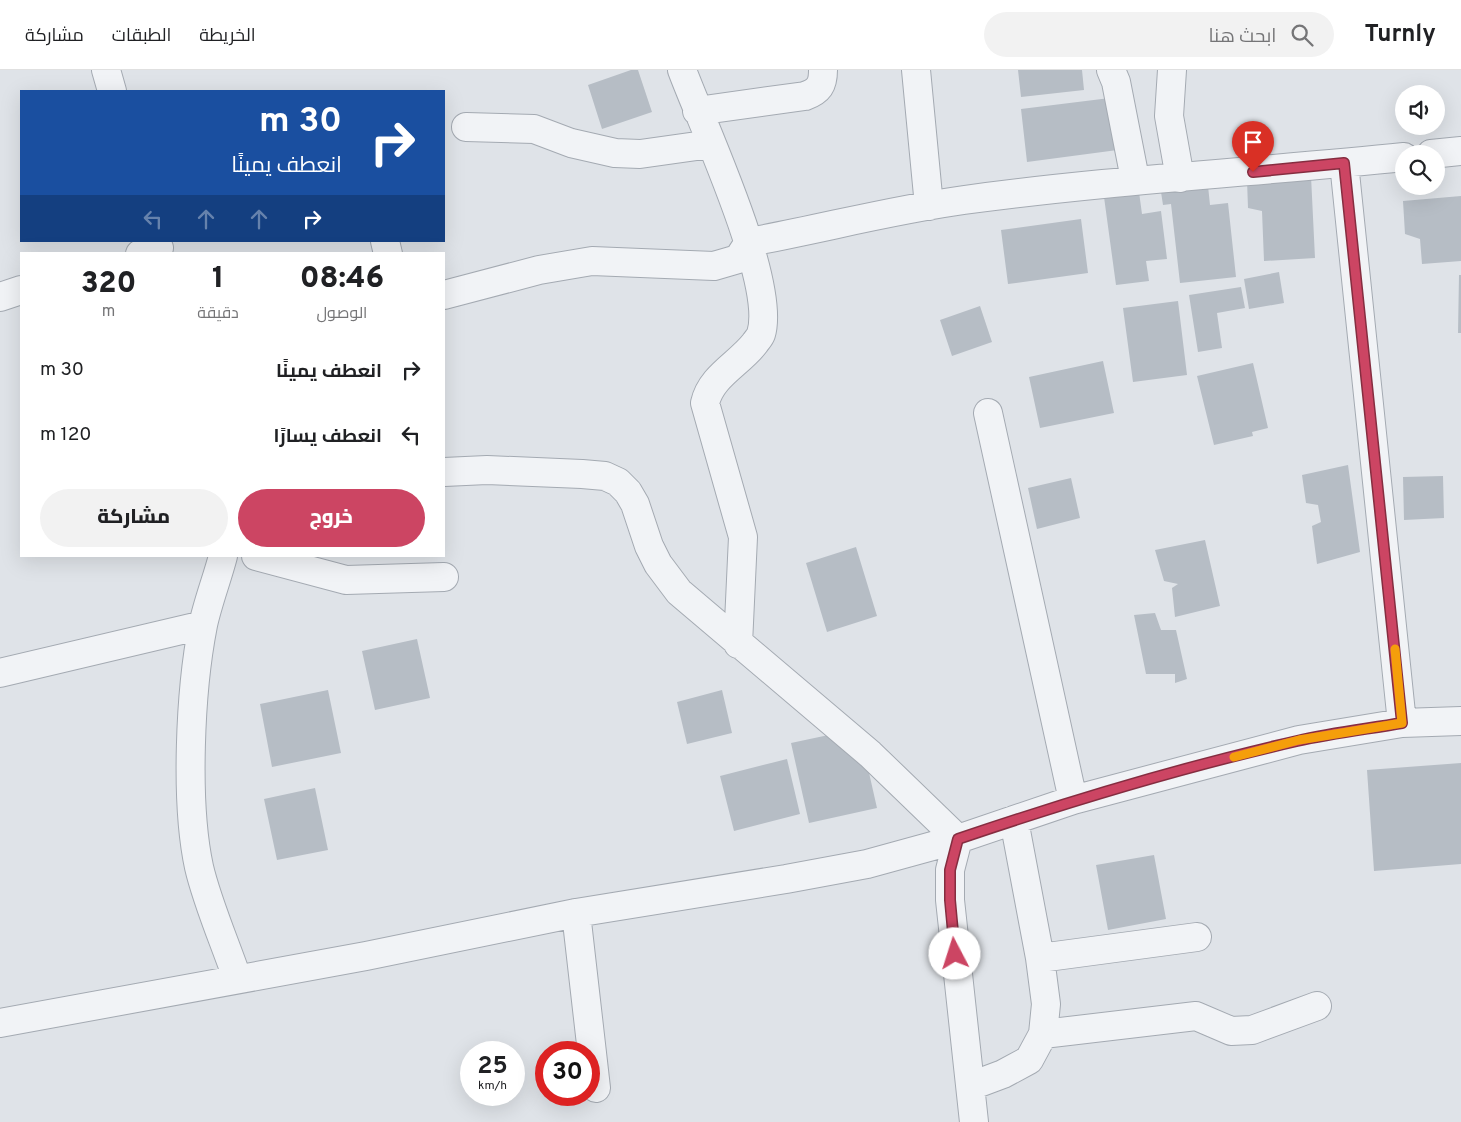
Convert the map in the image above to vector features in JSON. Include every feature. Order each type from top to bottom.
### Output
[{"type":"street","points":[[106,70],[112,90]]},
{"type":"street","points":[[682,70],[749,242],[762,305],[761,334],[734,366],[715,381],[707,391],[705,403],[716,447],[737,509],[743,537],[738,644]]},
{"type":"street","points":[[697,111],[805,96],[820,87],[823,70]]},
{"type":"street","points":[[916,70],[929,206]]},
{"type":"street","points":[[1111,70],[1116,82],[1135,179]]},
{"type":"street","points":[[1172,70],[1169,116],[1180,178]]},
{"type":"street","points":[[466,127],[534,129],[571,143],[615,153],[640,154],[711,144]]},
{"type":"street","points":[[1445,153],[1461,151]]},
{"type":"street","points":[[445,295],[539,270],[592,261],[714,266],[738,260],[749,242],[929,206],[1135,179],[1180,178],[1395,158]]},
{"type":"street","points":[[1344,163],[1402,723]]},
{"type":"street","points":[[0,297],[20,290]]},
{"type":"street","points":[[988,413],[1073,800]]},
{"type":"street","points":[[445,472],[487,470],[582,474],[605,476],[618,482],[628,492],[635,504],[649,546],[668,580],[695,607],[870,754],[958,839]]},
{"type":"street","points":[[223,557],[203,625],[194,698],[192,773],[194,827],[200,867],[237,978]]},
{"type":"street","points":[[260,557],[346,580],[444,577]]},
{"type":"street","points":[[0,673],[203,625]]},
{"type":"street","points":[[0,1023],[237,978],[366,956],[576,913],[795,878],[867,864],[958,839],[1073,800],[1299,740],[1402,723],[1461,721]]},
{"type":"street","points":[[971,1086],[1004,1074],[1029,1060],[1043,1034],[1046,1004],[1040,958],[1014,820]]},
{"type":"street","points":[[958,839],[950,870],[950,900],[974,1122]]},
{"type":"street","points":[[576,913],[591,1041]]},
{"type":"street","points":[[1040,958],[1197,937]]},
{"type":"street","points":[[1043,1034],[1196,1016],[1230,1031],[1252,1030],[1317,1006]]},
{"type":"building","points":[[631,70],[638,70],[652,112],[602,129],[588,85]]},
{"type":"building","points":[[1018,70],[1082,70],[1084,90],[1021,97]]},
{"type":"building","points":[[1118,97],[1125,149],[1027,162],[1021,109]]},
{"type":"building","points":[[1311,176],[1315,258],[1264,261],[1262,211],[1248,208],[1247,180]]},
{"type":"building","points":[[1208,186],[1210,205],[1228,203],[1236,277],[1180,283],[1171,204],[1163,205],[1161,192]]},
{"type":"building","points":[[1139,192],[1142,214],[1161,211],[1167,259],[1146,261],[1149,281],[1116,285],[1104,197]]},
{"type":"building","points":[[1461,196],[1461,261],[1422,264],[1420,239],[1405,234],[1403,201]]},
{"type":"building","points":[[1081,219],[1088,273],[1008,284],[1001,230]]},
{"type":"building","points":[[1279,272],[1284,303],[1249,309],[1244,279]]},
{"type":"building","points":[[1459,275],[1461,275],[1461,333],[1458,333]]},
{"type":"building","points":[[1241,287],[1245,308],[1217,313],[1222,348],[1198,352],[1189,295]]},
{"type":"building","points":[[1178,301],[1187,375],[1133,382],[1123,308]]},
{"type":"building","points":[[980,306],[992,342],[952,356],[940,320]]},
{"type":"building","points":[[1103,361],[1114,413],[1040,428],[1029,377]]},
{"type":"building","points":[[1253,363],[1268,428],[1252,432],[1253,436],[1214,445],[1197,376]]},
{"type":"building","points":[[1348,465],[1360,552],[1317,564],[1312,526],[1321,522],[1318,505],[1306,503],[1302,475]]},
{"type":"building","points":[[1443,476],[1444,518],[1404,520],[1403,477]]},
{"type":"building","points":[[1071,478],[1080,518],[1037,529],[1028,488]]},
{"type":"building","points":[[1205,540],[1220,606],[1175,617],[1172,588],[1178,584],[1164,581],[1155,550]]},
{"type":"building","points":[[856,547],[877,616],[827,632],[806,563]]},
{"type":"building","points":[[1155,613],[1161,630],[1176,630],[1187,679],[1175,683],[1175,674],[1146,674],[1134,615]]},
{"type":"building","points":[[417,639],[430,698],[375,710],[362,651]]},
{"type":"building","points":[[328,690],[341,753],[272,767],[260,704]]},
{"type":"building","points":[[722,690],[732,733],[687,744],[677,702]]},
{"type":"building","points":[[838,733],[865,755],[877,808],[809,823],[791,743]]},
{"type":"building","points":[[787,759],[800,814],[734,831],[720,776]]},
{"type":"building","points":[[1461,763],[1461,864],[1374,871],[1367,770]]},
{"type":"building","points":[[315,788],[328,850],[277,860],[264,799]]},
{"type":"building","points":[[1154,855],[1166,919],[1108,930],[1096,865]]},
{"type":"slow traffic","points":[[1234,757],[1299,740],[1402,723],[1395,649]]},
{"type":"route","points":[[955,954],[950,900],[950,870],[958,839],[1073,800],[1203,764],[1299,740],[1402,723],[1344,163],[1253,172]]}]
